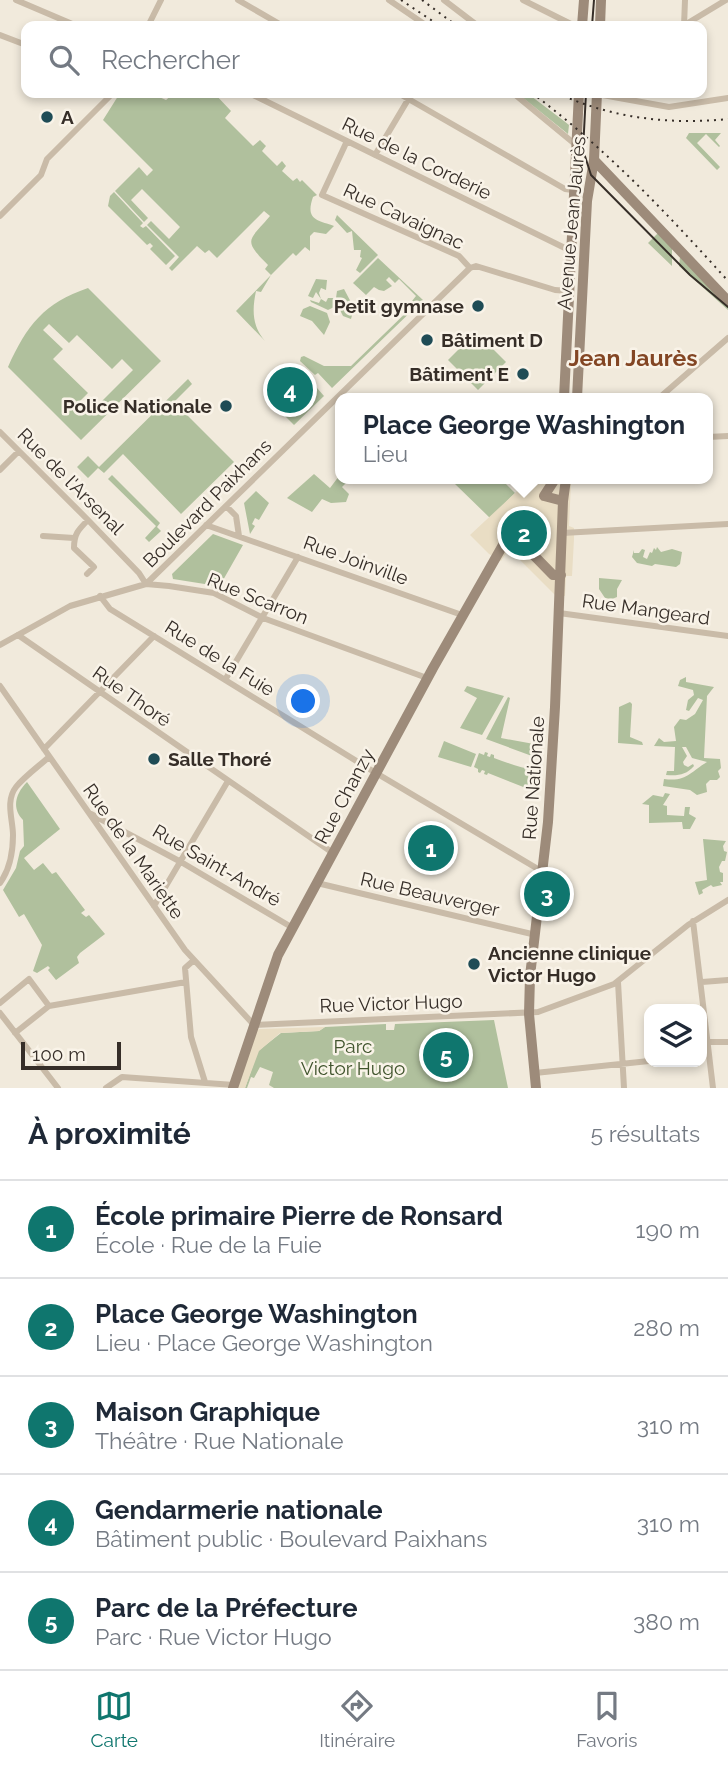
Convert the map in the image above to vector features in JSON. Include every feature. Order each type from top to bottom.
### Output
[{"type":"main road","points":[[584,0],[584,21]]},
{"type":"main road","points":[[599,21],[601,0]]},
{"type":"main road","name":"Avenue Jean Jaurès","points":[[564,393],[579,98]]},
{"type":"main road","name":"Avenue Jean Jaurès","points":[[577,393],[584,226],[593,165],[597,98]]},
{"type":"main road","points":[[573,185],[593,165],[681,249],[728,300]]},
{"type":"main road","points":[[552,484],[544,496],[563,501]]},
{"type":"main road","name":"Rue Nationale","points":[[536,1088],[529,1014],[530,976],[543,872],[555,717],[563,501],[566,484]]},
{"type":"main road","name":"Rue Chanzy","points":[[234,1086],[278,955],[495,557],[512,533],[554,575],[561,575]]},
{"type":"street","points":[[16,0],[64,21]]},
{"type":"street","points":[[150,21],[161,0]]},
{"type":"street","points":[[238,0],[274,21]]},
{"type":"street","points":[[389,0],[420,21]]},
{"type":"street","points":[[444,0],[471,21]]},
{"type":"street","points":[[523,0],[565,21]]},
{"type":"street","points":[[684,21],[685,0]]},
{"type":"street","points":[[692,21],[726,0]]},
{"type":"street","points":[[0,35],[21,44]]},
{"type":"street","points":[[0,216],[41,175],[47,159],[108,98]]},
{"type":"street","name":"Rue de la Corderie","points":[[259,98],[570,251]]},
{"type":"street","points":[[376,155],[409,98]]},
{"type":"street","points":[[413,98],[565,190],[573,185]]},
{"type":"street","points":[[519,98],[576,145]]},
{"type":"street","points":[[623,98],[669,107],[728,98]]},
{"type":"street","name":"Rue Cavaignac","points":[[347,141],[322,195],[460,256],[470,268],[476,266],[555,290],[568,291]]},
{"type":"street","points":[[572,224],[584,226]]},
{"type":"street","name":"Boulevard Paixhans","points":[[342,393],[470,268]]},
{"type":"street","points":[[665,393],[728,338]]},
{"type":"street","name":"Boulevard Paixhans","points":[[146,584],[335,400]]},
{"type":"street","name":"Rue de l'Arsenal","points":[[0,432],[139,573],[146,584]]},
{"type":"street","points":[[0,470],[19,452]]},
{"type":"street","points":[[226,506],[236,516],[239,536]]},
{"type":"street","points":[[87,573],[94,567],[74,548],[74,538],[88,520]]},
{"type":"street","points":[[562,533],[728,524]]},
{"type":"street","name":"Rue Joinville","points":[[206,525],[462,615]]},
{"type":"street","points":[[43,536],[74,538]]},
{"type":"street","points":[[225,680],[298,557]]},
{"type":"street","name":"Rue Scarron","points":[[0,645],[70,606],[146,584],[214,593],[263,618],[427,678]]},
{"type":"street","name":"Rue de la Fuie","points":[[100,596],[107,607],[376,774],[543,872]]},
{"type":"street","name":"Rue Mangeard","points":[[559,613],[728,636]]},
{"type":"street","name":"Rue Thoré","points":[[18,635],[333,853]]},
{"type":"street","points":[[44,749],[154,636]]},
{"type":"street","name":"Rue de la Mariette","points":[[2,692],[194,960],[254,1025]]},
{"type":"street","points":[[0,883],[7,872],[11,856],[13,836],[10,806],[15,788],[49,757]]},
{"type":"street","points":[[154,906],[228,781]]},
{"type":"street","name":"Rue Saint-André","points":[[87,811],[293,928]]},
{"type":"street","name":"Rue Beauverger","points":[[317,883],[536,935]]},
{"type":"street","name":"Rue Victor Hugo","points":[[254,1025],[529,1014],[608,988],[693,921],[728,900]]},
{"type":"street","points":[[693,921],[713,1088]]},
{"type":"street","points":[[194,960],[185,968],[186,982],[191,1037],[205,1082]]},
{"type":"street","points":[[0,1003],[29,979],[50,1006]]},
{"type":"street","points":[[702,982],[728,980]]},
{"type":"street","points":[[15,1033],[50,1006],[186,982]]},
{"type":"street","points":[[618,982],[624,1088]]},
{"type":"street","points":[[0,1013],[3,1021],[58,1088]]},
{"type":"street","points":[[708,1042],[728,1042]]},
{"type":"street","points":[[535,1073],[644,1062]]},
{"type":"street","points":[[106,1088],[122,1077],[234,1086]]},
{"type":"street","points":[[117,1080],[122,1087]]},
{"type":"green space","points":[[117,98],[219,98],[231,111],[225,118],[253,146],[260,140],[266,146],[262,151],[277,166],[282,161],[286,166],[282,171],[293,181],[297,178],[300,182],[302,180],[317,195],[313,197],[311,205],[314,218],[334,226],[326,234],[314,232],[310,236],[310,251],[305,247],[296,256],[293,253],[271,275],[265,269],[268,265],[254,250],[251,240],[270,216],[264,211],[217,258],[209,250],[205,253],[197,246],[172,271],[169,268],[179,257],[147,225],[151,221],[169,239],[180,227],[142,189],[131,200],[148,218],[144,222],[115,191],[139,167],[147,176],[153,170],[103,120]]},
{"type":"green space","points":[[523,98],[534,98],[569,125],[568,134]]},
{"type":"green space","points":[[689,133],[721,133],[715,140],[719,147],[706,134],[697,143],[720,167],[717,170],[686,138]]},
{"type":"green space","points":[[114,192],[143,223],[140,226],[146,226],[175,256],[166,265],[150,249],[153,246],[150,243],[147,245],[108,206],[110,196]]},
{"type":"green space","points":[[337,215],[378,255],[360,273],[356,270],[362,258],[361,250],[354,250],[352,231],[347,233],[335,220]]},
{"type":"green space","points":[[661,230],[672,248],[672,266],[648,243]]},
{"type":"green space","points":[[680,257],[728,302],[728,310],[679,266]]},
{"type":"green space","points":[[378,258],[423,300],[332,388],[318,373],[315,375],[300,361],[301,357],[324,366],[351,366],[415,304],[412,301],[416,296],[399,279],[395,283],[389,277],[386,280],[392,286],[384,291],[374,287],[366,295],[353,283]]},
{"type":"green space","points":[[271,275],[261,292],[256,291],[254,305],[255,324],[265,341],[236,311]]},
{"type":"green space","points":[[316,279],[327,280],[326,290],[321,288],[319,293],[321,299],[316,292],[313,298],[308,296]]},
{"type":"green space","points":[[88,288],[161,361],[81,440],[8,367],[22,339],[39,317],[73,294]],"holes":[[[49,324],[69,343],[77,335],[112,369],[122,359],[133,370],[90,413],[79,402],[88,393],[53,359],[63,349],[43,330]]]},
{"type":"green space","points":[[344,289],[354,308],[351,319],[343,316],[339,308],[328,310],[310,300],[319,303],[321,299],[326,302],[328,298],[336,298],[337,291]]},
{"type":"green space","points":[[310,306],[327,313],[330,322],[324,335],[312,321],[300,316],[303,309]]},
{"type":"green space","points":[[476,332],[506,362],[478,390],[448,360]]},
{"type":"green space","points":[[188,379],[192,384],[174,402],[234,462],[181,514],[123,454],[104,473],[98,468],[88,478],[77,467],[88,456],[99,467]]},
{"type":"green space","points":[[310,380],[324,396],[294,425],[277,408],[288,397],[298,407],[306,399],[298,391]]},
{"type":"green space","points":[[314,474],[330,488],[335,481],[335,484],[345,484],[342,487],[349,494],[346,502],[331,503],[322,499],[312,512],[287,498]]},
{"type":"green space","points":[[112,475],[160,523],[157,527],[161,531],[149,542],[145,538],[156,526],[108,479]]},
{"type":"green space","points":[[455,484],[506,484],[515,493],[490,518]]},
{"type":"green space","points":[[256,491],[269,503],[259,520],[255,518],[252,524],[255,526],[250,534],[244,503]]},
{"type":"green space","points":[[213,534],[243,545],[218,589],[211,585],[173,579],[172,574]]},
{"type":"green space","points":[[657,547],[661,552],[672,549],[682,552],[680,564],[676,567],[655,564],[652,566],[637,563],[632,557],[634,550],[634,553],[639,553],[642,549],[645,550],[643,557],[647,559],[650,552]]},
{"type":"green space","points":[[599,578],[622,580],[617,589],[617,597],[605,598],[599,589]]},
{"type":"green space","points":[[686,677],[686,682],[714,687],[707,696],[704,758],[720,759],[720,777],[706,784],[707,792],[697,795],[690,790],[663,786],[664,779],[683,778],[707,762],[692,758],[686,747],[682,747],[687,756],[684,765],[694,766],[681,774],[666,775],[667,771],[674,771],[675,747],[654,746],[659,738],[664,742],[676,741],[674,727],[680,719],[686,720],[695,714],[703,700],[698,698],[689,711],[686,710],[688,700],[694,695],[693,690],[678,686],[680,680]]},
{"type":"green space","points":[[467,686],[504,696],[482,735],[460,728],[477,698],[464,691]]},
{"type":"green space","points":[[508,697],[510,698],[501,738],[534,744],[532,756],[486,739]]},
{"type":"green space","points":[[630,702],[630,737],[643,745],[618,743],[619,707]]},
{"type":"green space","points":[[444,741],[476,754],[471,767],[438,757]]},
{"type":"green space","points":[[485,752],[488,753],[487,756],[490,757],[491,754],[494,758],[535,770],[533,788],[531,790],[488,773],[484,774],[485,771],[482,770],[478,772],[474,767],[479,753],[484,755]]},
{"type":"green space","points":[[27,782],[60,829],[24,858],[34,870],[43,863],[52,874],[56,872],[85,910],[81,913],[86,917],[89,915],[105,934],[80,953],[77,957],[79,963],[56,980],[48,966],[37,973],[33,971],[42,945],[24,914],[19,917],[3,890],[16,868],[24,846],[23,820],[17,811],[16,801]]},
{"type":"green space","points":[[665,793],[670,794],[663,805],[667,806],[667,815],[684,816],[685,807],[690,807],[689,814],[696,818],[690,829],[683,829],[682,822],[649,823],[649,805],[642,804],[653,795],[663,797]]},
{"type":"green space","points":[[703,839],[726,841],[723,846],[727,852],[725,861],[722,861],[719,867],[723,873],[723,882],[720,882],[722,885],[711,885],[699,895],[695,882],[707,880]]},
{"type":"green space","name":"Parc Victor Hugo","points":[[494,1020],[508,1088],[274,1088],[269,1085],[273,1072],[260,1067],[245,1088],[258,1051],[281,1033],[319,1031],[325,1027],[386,1024],[386,1030],[394,1030],[395,1024]]},
{"type":"shaded area","points":[[525,484],[571,484],[569,526],[574,528],[574,539],[572,576],[566,576],[565,596],[556,596],[509,549],[501,561],[489,554],[470,535]]},
{"type":"shaded area","points":[[325,1027],[319,1031],[280,1033],[259,1051],[245,1088],[238,1088],[256,1031]]},
{"type":"tram line","points":[[592,21],[594,0]]},
{"type":"tram line","points":[[586,98],[583,150],[591,175],[690,275],[728,307]]},
{"type":"railway","points":[[401,0],[432,21]]},
{"type":"railway","points":[[422,0],[450,21]]},
{"type":"railway","points":[[538,98],[585,136],[634,182],[728,281]]},
{"type":"railway","points":[[568,98],[641,118],[684,121],[728,119]]},
{"type":"place","name":"A","points":[[47,117]]},
{"type":"place","name":"Petit gymnase","points":[[478,306]]},
{"type":"place","name":"Bâtiment D","points":[[427,340]]},
{"type":"place","name":"Bâtiment E","points":[[523,374]]},
{"type":"place","name":"Gendarmerie nationale","points":[[290,390]]},
{"type":"place","name":"Police Nationale","points":[[226,406]]},
{"type":"place","name":"Place George Washington","points":[[524,533]]},
{"type":"place","name":"Salle Thoré","points":[[154,759]]},
{"type":"place","name":"École primaire Pierre de Ronsard","points":[[431,848]]},
{"type":"place","name":"Maison Graphique","points":[[547,894]]},
{"type":"place","name":"Ancienne clinique Victor Hugo","points":[[474,964]]},
{"type":"place","name":"Parc de la Préfecture","points":[[446,1055]]},
{"type":"district","name":"Jean Jaurès","points":[[633,358]]}]
